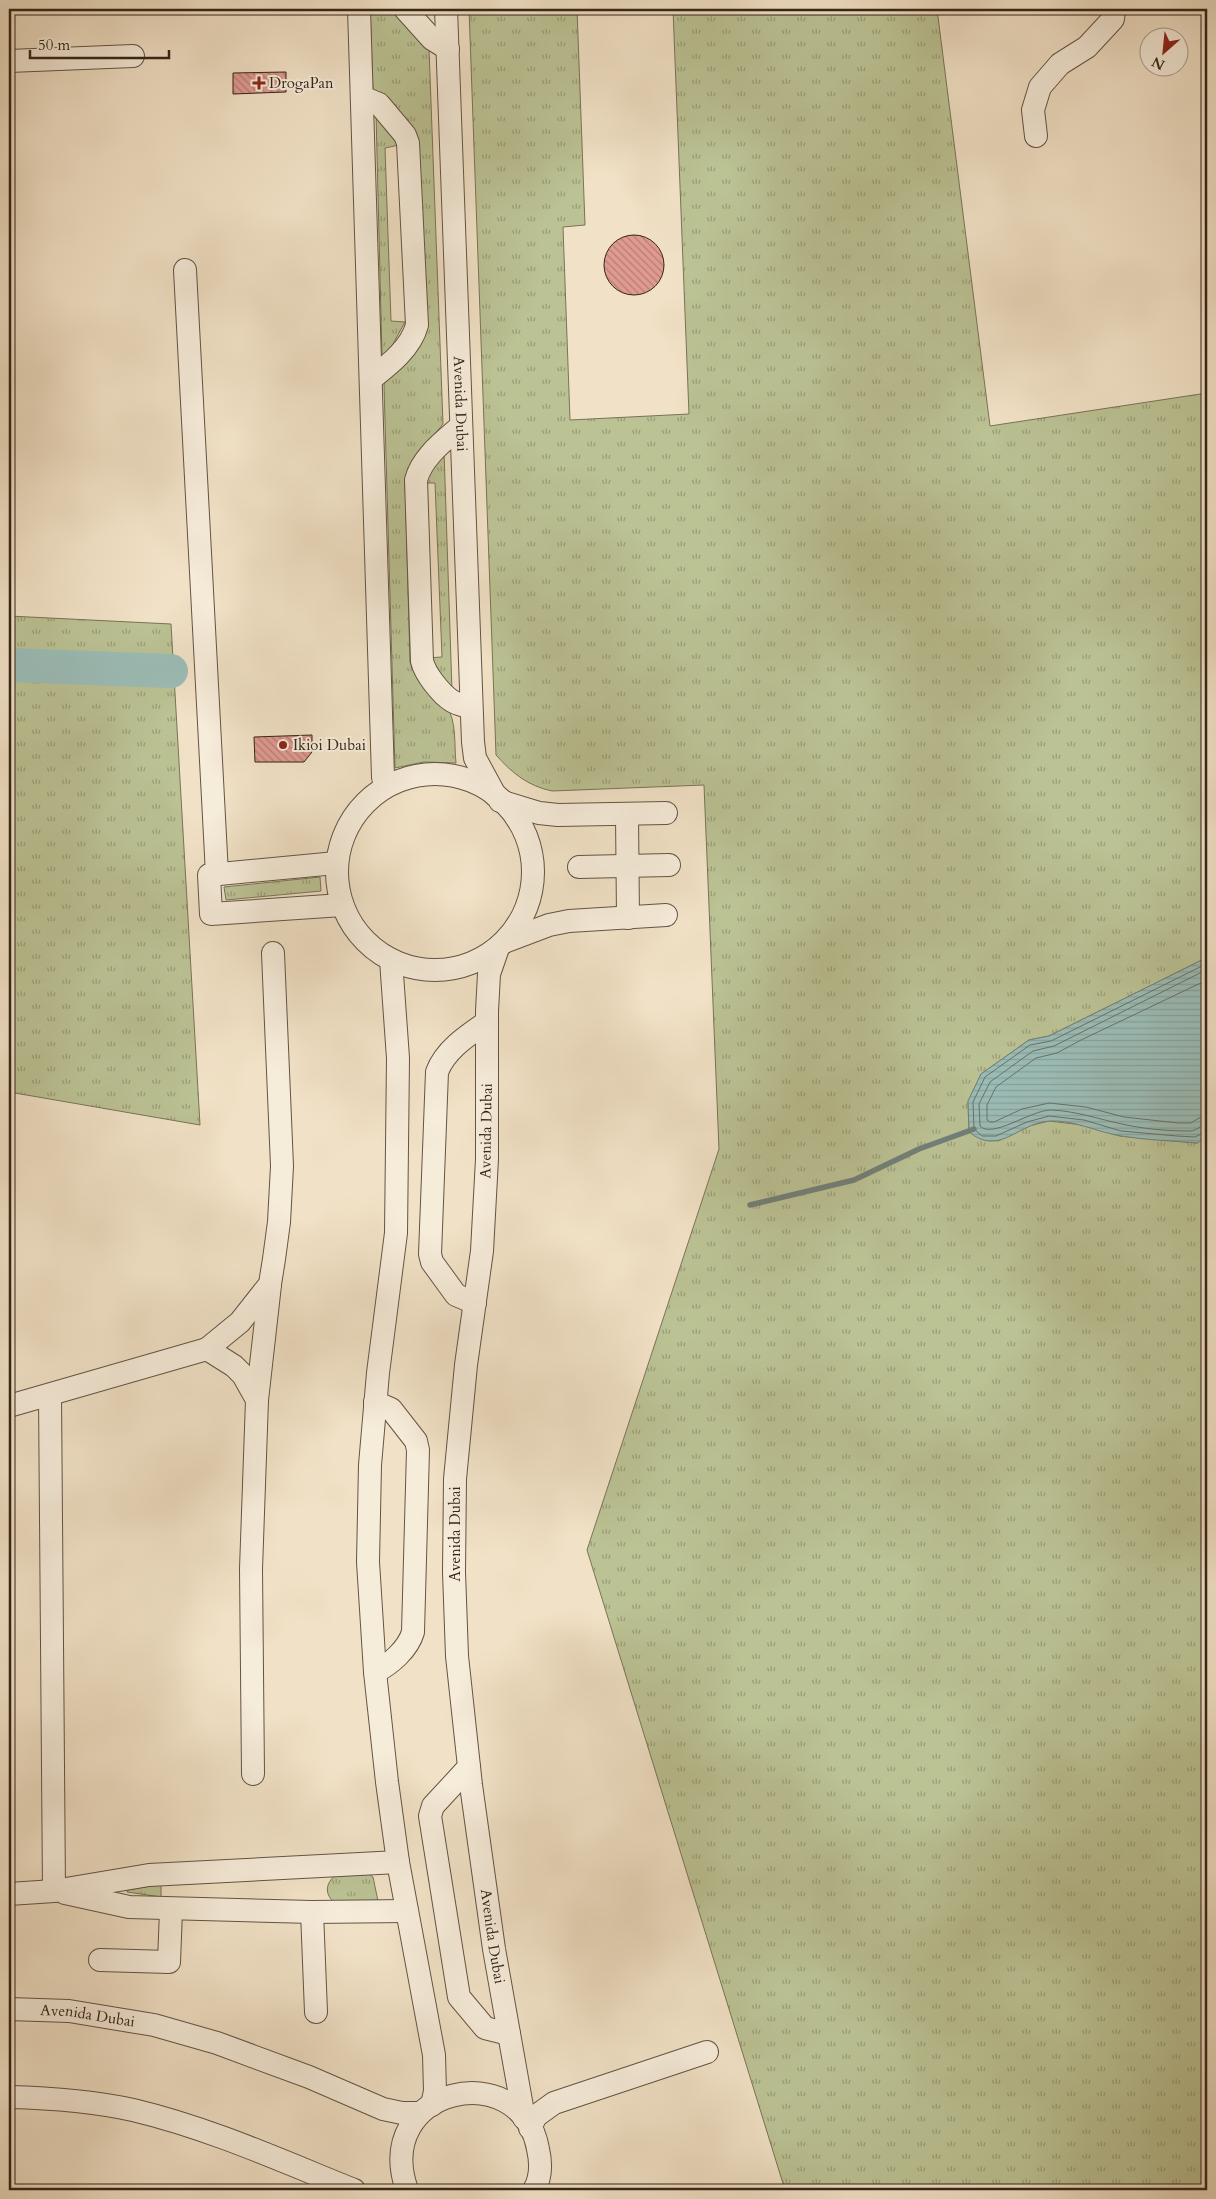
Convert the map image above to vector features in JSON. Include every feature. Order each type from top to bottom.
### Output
[{"type":"street","points":[[359,9],[383,777],[386,787]]},
{"type":"street","points":[[405,9],[412,19],[432,38],[448,49]]},
{"type":"street","name":"Avenida Dubai","points":[[446,9],[471,708],[475,758],[497,798]]},
{"type":"street","points":[[1036,136],[1033,110],[1040,88],[1060,64],[1086,47],[1113,19],[1114,9]]},
{"type":"street","points":[[9,61],[133,56]]},
{"type":"street","points":[[362,97],[379,104],[406,135],[408,143],[417,325],[414,335],[392,362],[371,379]]},
{"type":"street","points":[[185,270],[217,874]]},
{"type":"street","points":[[461,426],[442,443],[419,469],[416,480],[421,642],[424,670],[433,682],[451,701],[471,708]]},
{"type":"street","name":"Avenida Dubai","points":[[448,775],[473,782],[497,798],[513,814],[526,836],[532,855],[531,894],[524,914],[513,933],[501,945],[474,963],[448,970],[428,970],[409,967],[391,960],[370,946],[353,927],[342,905],[337,884],[336,863],[341,842],[351,820],[366,801],[386,787],[405,778],[448,775]]},
{"type":"street","points":[[497,798],[539,813],[558,815],[666,813]]},
{"type":"street","points":[[628,814],[628,918]]},
{"type":"street","points":[[336,863],[209,875],[211,914],[342,905]]},
{"type":"street","points":[[580,867],[670,865]]},
{"type":"street","points":[[501,945],[550,926],[569,921],[666,915]]},
{"type":"street","name":"Avenida Dubai","points":[[501,945],[489,974],[487,1159],[482,1251],[466,1365],[455,1479],[454,1572],[457,1656],[469,1767],[494,1949],[527,2123]]},
{"type":"street","points":[[253,1774],[250,1569],[257,1400],[279,1222],[282,1166],[273,953]]},
{"type":"street","points":[[391,960],[398,1058],[396,1233],[375,1402],[370,1465],[368,1562],[375,1672],[398,1862],[434,2055],[435,2091],[426,2109],[407,2131],[401,2153],[401,2175],[406,2190]]},
{"type":"street","points":[[475,1303],[456,1295],[432,1262],[430,1254],[437,1072],[441,1062],[465,1037],[487,1022]]},
{"type":"street","points":[[9,1406],[208,1349],[240,1322],[270,1284]]},
{"type":"street","points":[[208,1349],[243,1375],[257,1400]]},
{"type":"street","points":[[50,1395],[54,1891]]},
{"type":"street","points":[[375,1402],[392,1409],[416,1441],[418,1450],[414,1632],[410,1642],[386,1667],[375,1672]]},
{"type":"street","points":[[469,1767],[433,1806],[430,1816],[459,1997],[485,2028],[509,2034]]},
{"type":"street","points":[[9,1894],[54,1891],[149,1875],[398,1862]]},
{"type":"street","points":[[54,1891],[129,1908],[312,1912],[407,1911]]},
{"type":"street","points":[[100,1960],[169,1962],[171,1910]]},
{"type":"street","points":[[312,1912],[316,2012]]},
{"type":"street","name":"Avenida Dubai","points":[[9,2009],[69,2011],[154,2025],[217,2043],[309,2077],[383,2109],[402,2113],[426,2109],[437,2100],[459,2093],[483,2093],[505,2102],[527,2123],[536,2138],[540,2162],[534,2190]]},
{"type":"street","points":[[527,2123],[554,2103],[707,2052]]},
{"type":"street","points":[[9,2096],[70,2099],[133,2110],[195,2128],[354,2190]]},
{"type":"green space","points":[[370,9],[393,9],[429,49],[443,424],[413,461],[405,480],[410,662],[420,681],[441,700],[450,712],[454,733],[456,763],[424,762],[395,768],[384,386],[385,379],[411,346],[414,149],[373,91]]},
{"type":"green space","points":[[469,9],[577,9],[585,225],[563,227],[570,420],[689,414],[673,9],[937,9],[990,426],[1207,393],[1207,962],[1202,960],[1049,1036],[1029,1040],[981,1074],[968,1102],[969,1132],[998,1141],[1029,1126],[1049,1121],[1083,1125],[1120,1136],[1197,1143],[1207,1134],[1207,2190],[785,2190],[587,1550],[719,1149],[704,785],[552,791],[535,786],[521,778],[496,755]]},
{"type":"green space","points":[[376,113],[399,145],[385,148],[391,321],[405,322],[393,344],[382,357]]},
{"type":"green space","points":[[444,451],[452,691],[426,658],[442,657],[435,483],[420,483]]},
{"type":"green space","points":[[9,616],[171,624],[200,1125],[9,1092]]},
{"type":"green space","points":[[320,877],[321,891],[226,900],[224,887]]},
{"type":"green space","points":[[369,1874],[373,1877],[378,1901],[336,1904],[329,1897],[328,1885],[336,1875]]},
{"type":"green space","points":[[161,1884],[161,1897],[127,1892],[128,1890]]},
{"type":"water","points":[[1202,960],[1207,962],[1207,1134],[1198,1143],[1121,1136],[1059,1121],[1038,1123],[1000,1140],[980,1139],[969,1132],[968,1101],[981,1074],[1029,1040],[1049,1036]]},
{"type":"building","name":"DrogaPan","points":[[286,72],[286,92],[233,94],[233,73]]},
{"type":"building","points":[[634,235],[651,240],[659,248],[664,265],[659,282],[651,290],[634,295],[617,290],[609,282],[604,265],[609,248],[617,240]]},
{"type":"building","name":"Ikioi Dubai","points":[[312,735],[312,752],[304,762],[255,762],[254,737]]},
{"type":"waterway","points":[[9,665],[171,671]]},
{"type":"waterway","points":[[750,1205],[854,1180],[919,1149],[974,1129]]},
{"type":"place","name":"DrogaPan","points":[[259,83]]},
{"type":"place","name":"Ikioi Dubai","points":[[283,745]]}]
